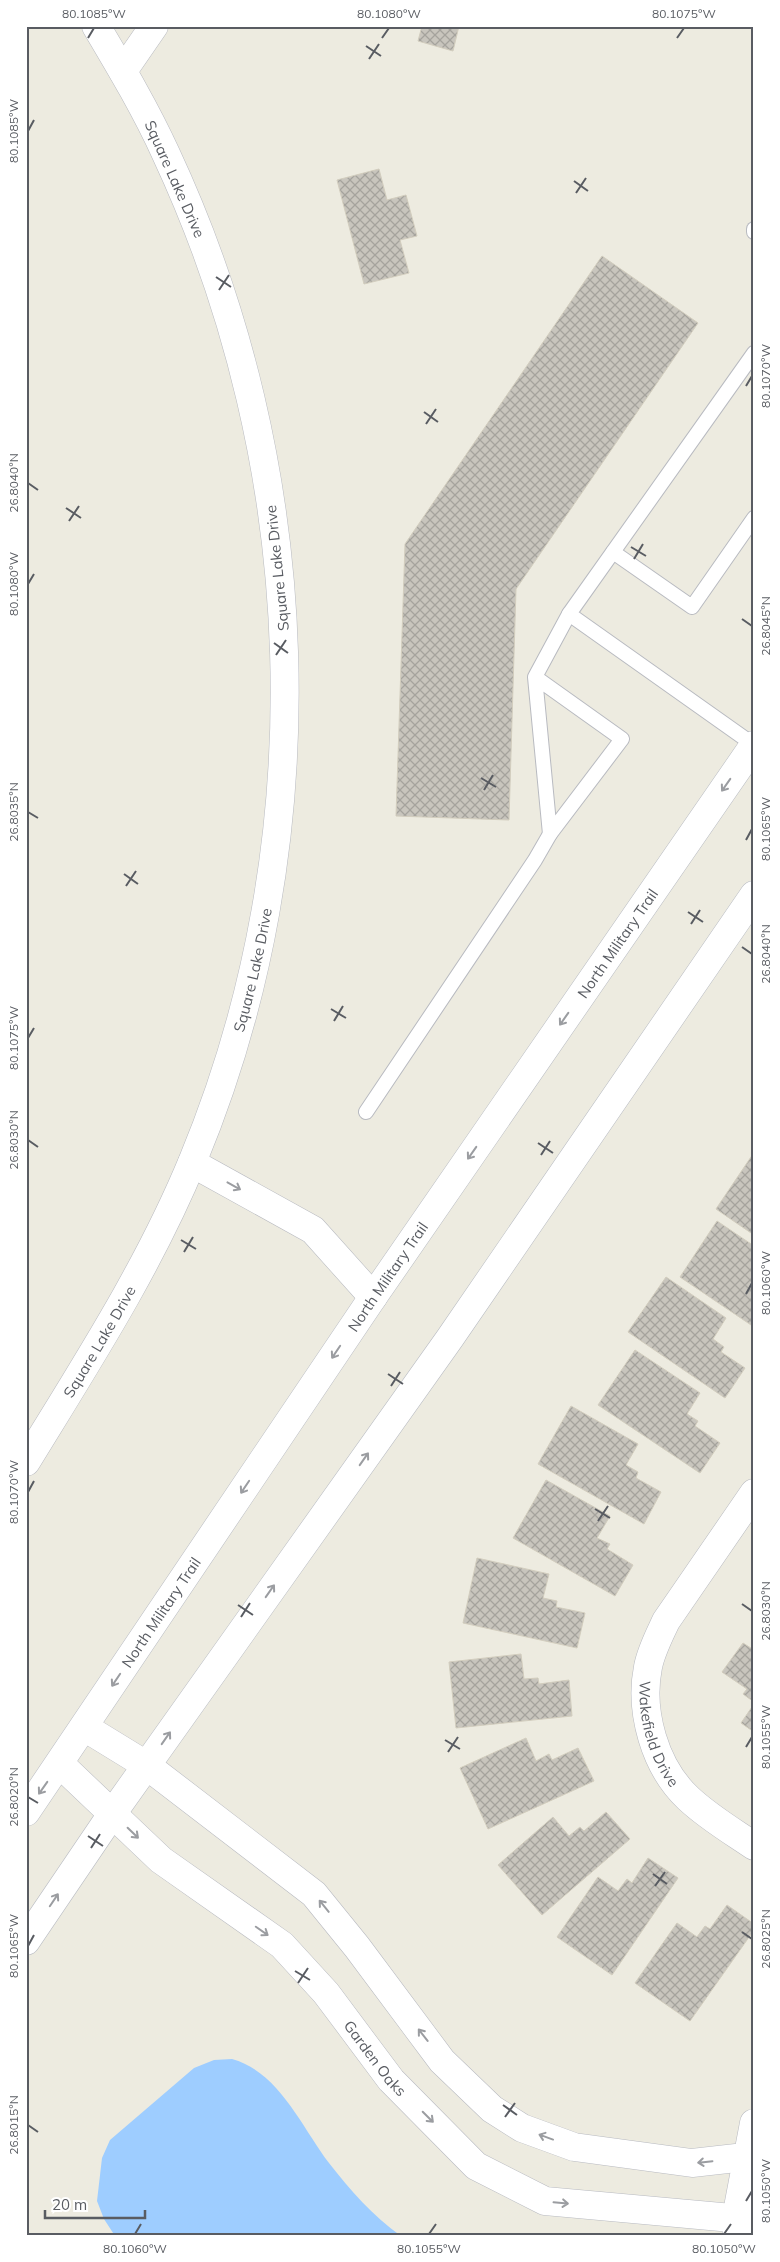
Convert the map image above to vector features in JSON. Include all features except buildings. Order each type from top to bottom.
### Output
[{"type":"street","name":"Square Lake Drive","points":[[26,1462],[127,1298],[192,1163],[219,1092],[241,1021],[263,925],[278,827],[285,729],[284,630],[276,532],[260,434],[236,338],[204,244],[166,153],[123,71],[96,26]]},
{"type":"street","points":[[123,71],[154,26]]},
{"type":"street","name":"North Military Trail","points":[[26,1812],[373,1297],[754,745]]},
{"type":"street","points":[[26,1941],[112,1814],[450,1338],[754,895]]},
{"type":"street","points":[[192,1163],[314,1230],[373,1297]]},
{"type":"street","name":"Wakefield Drive","points":[[754,1493],[666,1621],[655,1643],[648,1668],[645,1692],[650,1734],[659,1757],[672,1779],[694,1803],[754,1846]]},
{"type":"street","points":[[84,1726],[146,1766],[314,1894],[357,1947],[442,2061],[492,2109],[522,2128],[574,2147],[692,2163],[750,2157]]},
{"type":"street","name":"Garden Oaks","points":[[60,1764],[161,1860],[282,1945],[326,1993],[391,2080],[476,2166],[544,2201],[742,2224]]},
{"type":"street","points":[[742,2224],[754,2124]]},
{"type":"lane","points":[[550,834],[536,677],[569,614],[754,353]]},
{"type":"lane","points":[[614,552],[692,607],[754,518]]},
{"type":"lane","points":[[569,614],[754,745]]},
{"type":"lane","points":[[366,1112],[536,860],[550,834],[622,739],[536,677]]},
{"type":"water","points":[[232,2059],[249,2066],[276,2088],[345,2183],[371,2211],[401,2236],[115,2236],[104,2219],[97,2201],[102,2158],[110,2140],[194,2068],[214,2060]]}]
